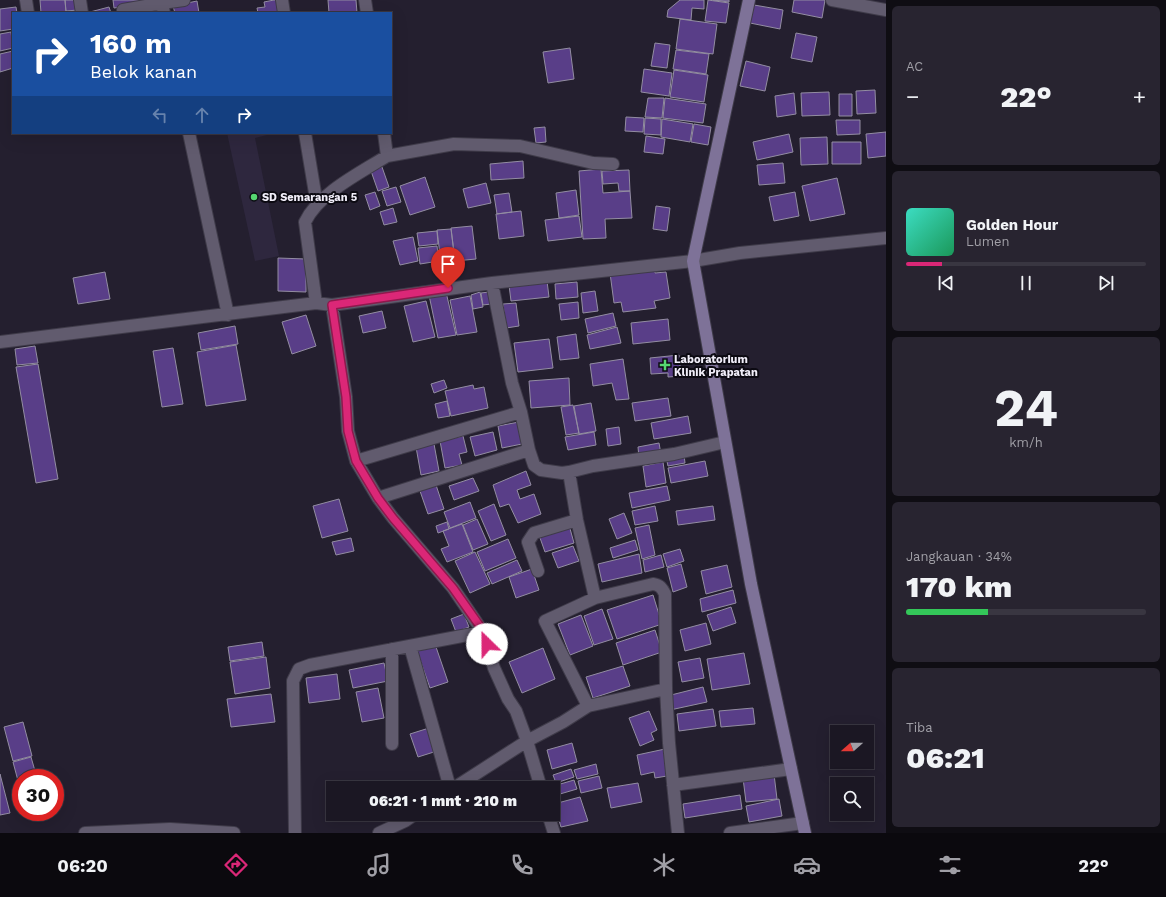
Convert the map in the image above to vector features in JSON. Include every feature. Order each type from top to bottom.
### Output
[{"type":"main road","points":[[749,0],[693,261],[750,584],[804,828]]},
{"type":"street","points":[[26,0],[28,12]]},
{"type":"street","points":[[80,0],[82,12]]},
{"type":"street","points":[[123,10],[163,8],[184,0]]},
{"type":"street","points":[[282,0],[284,12]]},
{"type":"street","points":[[365,0],[367,12]]},
{"type":"street","points":[[832,0],[886,10]]},
{"type":"street","points":[[189,134],[228,315]]},
{"type":"street","points":[[305,134],[317,205]]},
{"type":"street","points":[[384,134],[387,156]]},
{"type":"street","points":[[316,303],[305,222],[317,205],[334,190],[387,156],[454,144],[520,146],[594,163],[613,164]]},
{"type":"street","points":[[0,342],[316,303],[332,305],[492,283],[693,261],[740,253],[886,238]]},
{"type":"street","points":[[492,283],[512,383],[521,412],[528,450],[534,465],[541,470],[562,473],[569,472],[593,466],[668,455],[725,442]]},
{"type":"street","points":[[332,305],[346,397],[348,431],[356,461],[378,498],[393,518],[453,588],[484,632],[494,668],[508,699],[516,711],[539,781]]},
{"type":"street","points":[[356,461],[521,412]]},
{"type":"street","points":[[378,498],[528,450]]},
{"type":"street","points":[[569,472],[577,520],[595,598]]},
{"type":"street","points":[[538,571],[528,542],[530,537],[534,533],[577,520]]},
{"type":"street","points":[[588,706],[545,621],[595,598],[653,584],[663,588],[665,594],[668,743],[678,833]]},
{"type":"street","points":[[295,833],[293,681],[299,669],[310,665],[484,632]]},
{"type":"street","points":[[410,646],[448,781]]},
{"type":"street","points":[[392,649],[392,744]]},
{"type":"street","points":[[465,781],[527,741],[563,722],[588,706],[666,689]]},
{"type":"street","points":[[673,785],[791,769]]},
{"type":"street","points":[[379,833],[405,821]]},
{"type":"street","points":[[550,821],[554,833]]},
{"type":"street","points":[[730,833],[804,828]]},
{"type":"street","points":[[85,833],[170,829],[234,833]]},
{"type":"shaded area","name":"SD Semarangan 5","points":[[227,134],[271,134],[255,138],[279,256],[255,261]]},
{"type":"building","points":[[40,0],[65,0],[66,12],[41,12]]},
{"type":"building","points":[[65,0],[78,0],[78,10],[66,11]]},
{"type":"building","points":[[113,0],[140,0],[141,4],[114,8]]},
{"type":"building","points":[[280,0],[282,12],[258,12],[257,8],[265,7],[264,2]]},
{"type":"building","points":[[328,0],[356,0],[357,12],[329,12]]},
{"type":"building","points":[[680,0],[704,0],[704,9],[692,8],[691,20],[667,17],[668,10]]},
{"type":"building","points":[[708,0],[729,3],[726,23],[705,21]]},
{"type":"building","points":[[713,0],[729,0],[729,2]]},
{"type":"building","points":[[794,0],[825,0],[822,18],[792,12]]},
{"type":"building","points":[[197,1],[199,12],[175,12],[173,6]]},
{"type":"building","points":[[754,5],[783,10],[780,29],[750,23]]},
{"type":"building","points":[[16,7],[17,12],[12,12],[12,29],[0,31],[0,9]]},
{"type":"building","points":[[109,7],[111,12],[90,12]]},
{"type":"building","points":[[680,19],[717,24],[713,54],[676,49]]},
{"type":"building","points":[[11,32],[12,48],[0,51],[0,34]]},
{"type":"building","points":[[796,33],[817,37],[812,62],[791,58]]},
{"type":"building","points":[[655,43],[670,45],[667,68],[651,66]]},
{"type":"building","points":[[570,48],[574,79],[548,83],[543,52]]},
{"type":"building","points":[[676,50],[709,54],[706,74],[673,69]]},
{"type":"building","points":[[12,51],[12,68],[0,72],[0,54]]},
{"type":"building","points":[[746,61],[770,67],[765,91],[740,86]]},
{"type":"building","points":[[644,69],[672,73],[669,96],[641,92]]},
{"type":"building","points":[[674,70],[708,75],[704,102],[670,97]]},
{"type":"building","points":[[875,90],[876,113],[857,114],[856,91]]},
{"type":"building","points":[[829,92],[830,115],[802,116],[801,93]]},
{"type":"building","points":[[794,93],[796,114],[777,117],[775,96]]},
{"type":"building","points":[[839,94],[852,94],[852,116],[839,116]]},
{"type":"building","points":[[648,98],[664,98],[662,118],[645,117]]},
{"type":"building","points":[[665,98],[706,104],[703,123],[663,118]]},
{"type":"building","points":[[626,117],[644,118],[643,132],[625,131]]},
{"type":"building","points":[[645,118],[661,119],[661,135],[644,134]]},
{"type":"building","points":[[662,119],[693,124],[690,142],[661,137]]},
{"type":"building","points":[[836,120],[860,120],[860,134],[837,135]]},
{"type":"building","points":[[694,124],[711,127],[708,145],[691,142]]},
{"type":"building","points":[[545,127],[546,142],[536,143],[534,128]]},
{"type":"building","points":[[886,132],[886,156],[868,158],[866,134]]},
{"type":"building","points":[[789,134],[793,152],[757,160],[753,142]]},
{"type":"building","points":[[646,136],[665,139],[663,154],[644,152]]},
{"type":"building","points":[[827,137],[828,164],[801,165],[800,138]]},
{"type":"building","points":[[832,142],[861,142],[861,164],[832,164]]},
{"type":"building","points":[[523,161],[524,178],[491,180],[490,164]]},
{"type":"building","points":[[783,163],[785,183],[759,185],[757,165]]},
{"type":"building","points":[[382,167],[389,187],[378,191],[371,171]]},
{"type":"building","points":[[601,169],[603,193],[630,191],[632,218],[605,219],[606,238],[583,239],[579,171]]},
{"type":"building","points":[[629,170],[630,191],[619,191],[618,183],[603,184],[602,171]]},
{"type":"building","points":[[425,177],[435,207],[410,215],[400,186]]},
{"type":"building","points":[[837,178],[845,214],[810,221],[802,186]]},
{"type":"building","points":[[486,183],[491,203],[468,208],[463,189]]},
{"type":"building","points":[[396,187],[401,202],[387,206],[382,191]]},
{"type":"building","points":[[576,190],[579,215],[559,218],[556,193]]},
{"type":"building","points":[[375,192],[380,206],[370,210],[365,195]]},
{"type":"building","points":[[795,192],[799,216],[774,221],[769,197]]},
{"type":"building","points":[[509,193],[512,212],[497,214],[494,195]]},
{"type":"building","points":[[656,206],[670,208],[667,231],[653,229]]},
{"type":"building","points":[[393,208],[397,222],[384,225],[380,212]]},
{"type":"building","points":[[521,211],[524,236],[499,239],[496,214]]},
{"type":"building","points":[[579,216],[582,237],[548,241],[545,220]]},
{"type":"building","points":[[472,226],[476,259],[455,261],[451,228]]},
{"type":"building","points":[[451,229],[455,261],[441,263],[437,230]]},
{"type":"building","points":[[437,231],[438,244],[419,246],[417,233]]},
{"type":"building","points":[[413,237],[418,261],[400,265],[393,241]]},
{"type":"building","points":[[437,246],[439,261],[420,264],[418,248]]},
{"type":"building","points":[[278,258],[306,259],[306,292],[278,291]]},
{"type":"building","points":[[655,266],[655,273],[666,272],[670,298],[654,301],[656,308],[623,312],[621,302],[614,303],[610,273]]},
{"type":"building","points":[[105,272],[110,299],[78,304],[73,278]]},
{"type":"building","points":[[547,281],[549,297],[511,301],[509,285]]},
{"type":"building","points":[[577,282],[578,297],[556,299],[555,284]]},
{"type":"building","points":[[595,291],[598,311],[583,313],[581,293]]},
{"type":"building","points":[[446,292],[456,335],[438,338],[429,295]]},
{"type":"building","points":[[480,292],[483,307],[473,309],[471,295]]},
{"type":"building","points":[[489,292],[491,304],[483,305],[481,293]]},
{"type":"building","points":[[470,296],[477,332],[457,335],[450,300]]},
{"type":"building","points":[[426,301],[435,337],[413,342],[404,306]]},
{"type":"building","points":[[578,302],[579,318],[561,320],[559,304]]},
{"type":"building","points":[[516,303],[519,326],[506,328],[503,304]]},
{"type":"building","points":[[382,311],[386,328],[363,333],[359,316]]},
{"type":"building","points":[[613,313],[616,326],[588,333],[585,319]]},
{"type":"building","points":[[306,315],[316,346],[292,354],[282,322]]},
{"type":"building","points":[[668,319],[670,340],[633,344],[631,323]]},
{"type":"building","points":[[235,326],[238,344],[201,350],[198,333]]},
{"type":"building","points":[[617,327],[621,343],[590,349],[587,335]]},
{"type":"building","points":[[576,334],[579,358],[560,360],[557,337]]},
{"type":"building","points":[[549,339],[553,368],[518,372],[514,343]]},
{"type":"building","points":[[236,345],[246,400],[206,406],[197,352]]},
{"type":"building","points":[[35,346],[38,363],[17,365],[15,349]]},
{"type":"building","points":[[173,348],[183,404],[162,407],[153,351]]},
{"type":"building","name":"Laboratorium Klinik Prapatan","points":[[679,355],[681,376],[668,377],[668,373],[651,374],[650,358]]},
{"type":"building","points":[[623,359],[629,399],[616,400],[612,383],[593,386],[590,364]]},
{"type":"building","points":[[38,364],[58,479],[36,483],[16,367]]},
{"type":"building","points":[[569,378],[570,405],[531,408],[529,381]]},
{"type":"building","points":[[444,380],[447,388],[434,393],[431,384]]},
{"type":"building","points":[[473,385],[474,389],[484,387],[488,408],[451,416],[445,391]]},
{"type":"building","points":[[668,398],[671,416],[635,421],[632,403]]},
{"type":"building","points":[[447,401],[450,416],[438,418],[435,404]]},
{"type":"building","points":[[591,403],[596,431],[579,434],[574,406]]},
{"type":"building","points":[[573,405],[579,433],[566,435],[561,407]]},
{"type":"building","points":[[688,416],[691,433],[654,439],[651,423]]},
{"type":"building","points":[[519,422],[522,444],[502,448],[498,426]]},
{"type":"building","points":[[619,427],[621,444],[608,446],[606,429]]},
{"type":"building","points":[[493,432],[497,450],[475,456],[470,437]]},
{"type":"building","points":[[594,432],[596,445],[568,450],[565,437]]},
{"type":"building","points":[[463,436],[467,452],[459,454],[462,465],[445,468],[440,441]]},
{"type":"building","points":[[659,443],[661,454],[639,458],[638,447]]},
{"type":"building","points":[[434,444],[439,471],[421,475],[416,447]]},
{"type":"building","points":[[684,455],[685,463],[668,466],[666,457]]},
{"type":"building","points":[[705,461],[708,476],[671,483],[668,468]]},
{"type":"building","points":[[663,462],[666,483],[646,487],[643,466]]},
{"type":"building","points":[[526,471],[531,485],[517,490],[520,499],[534,494],[541,514],[518,523],[509,504],[500,507],[493,485]]},
{"type":"building","points":[[473,478],[479,491],[454,500],[449,486]]},
{"type":"building","points":[[436,485],[444,509],[428,514],[420,491]]},
{"type":"building","points":[[667,486],[670,500],[632,508],[629,493]]},
{"type":"building","points":[[339,499],[348,531],[322,538],[313,506]]},
{"type":"building","points":[[470,502],[476,518],[450,528],[444,512]]},
{"type":"building","points":[[494,504],[506,535],[491,541],[478,511]]},
{"type":"building","points":[[655,506],[658,521],[635,525],[632,511]]},
{"type":"building","points":[[713,506],[715,520],[678,525],[676,511]]},
{"type":"building","points":[[624,513],[632,533],[617,539],[609,519]]},
{"type":"building","points":[[477,519],[488,544],[473,550],[463,525]]},
{"type":"building","points":[[447,522],[449,529],[438,533],[436,526]]},
{"type":"building","points":[[462,524],[473,552],[447,562],[441,549],[449,546],[443,531]]},
{"type":"building","points":[[569,525],[574,543],[545,552],[539,535]]},
{"type":"building","points":[[649,525],[655,555],[642,559],[635,528]]},
{"type":"building","points":[[351,538],[354,551],[336,555],[332,542]]},
{"type":"building","points":[[508,539],[516,558],[485,571],[477,552]]},
{"type":"building","points":[[635,540],[638,550],[613,558],[610,548]]},
{"type":"building","points":[[573,546],[579,561],[558,568],[552,553]]},
{"type":"building","points":[[680,549],[684,561],[667,567],[663,554]]},
{"type":"building","points":[[475,552],[490,584],[470,593],[455,561]]},
{"type":"building","points":[[639,554],[642,573],[602,582],[598,564]]},
{"type":"building","points":[[661,555],[664,567],[645,572],[643,560]]},
{"type":"building","points":[[517,560],[522,571],[492,584],[487,573]]},
{"type":"building","points":[[681,564],[687,587],[673,592],[667,568]]},
{"type":"building","points":[[727,565],[732,587],[706,594],[701,571]]},
{"type":"building","points":[[532,569],[539,590],[516,598],[509,577]]},
{"type":"building","points":[[733,590],[736,603],[702,612],[700,599]]},
{"type":"building","points":[[653,595],[662,624],[617,639],[607,610]]},
{"type":"building","points":[[731,607],[736,623],[713,631],[707,615]]},
{"type":"building","points":[[602,609],[613,639],[594,645],[584,616]]},
{"type":"building","points":[[464,614],[469,627],[456,632],[451,619]]},
{"type":"building","points":[[581,615],[593,646],[570,655],[558,624]]},
{"type":"building","points":[[706,623],[711,644],[685,651],[680,630]]},
{"type":"building","points":[[655,630],[662,652],[623,665],[616,643]]},
{"type":"building","points":[[262,642],[264,656],[230,661],[228,647]]},
{"type":"building","points":[[435,644],[448,682],[430,688],[417,651]]},
{"type":"building","points":[[543,648],[555,679],[522,693],[509,662]]},
{"type":"building","points":[[744,653],[750,684],[712,690],[707,659]]},
{"type":"building","points":[[266,657],[270,688],[235,694],[230,662]]},
{"type":"building","points":[[700,658],[704,678],[682,682],[678,662]]},
{"type":"building","points":[[384,663],[388,681],[353,688],[349,670]]},
{"type":"building","points":[[623,666],[630,686],[593,698],[586,677]]},
{"type":"building","points":[[337,674],[340,699],[309,703],[306,678]]},
{"type":"building","points":[[703,687],[707,702],[670,710],[667,696]]},
{"type":"building","points":[[378,688],[384,718],[362,722],[356,692]]},
{"type":"building","points":[[271,694],[275,722],[231,727],[227,699]]},
{"type":"building","points":[[753,708],[755,724],[721,727],[719,711]]},
{"type":"building","points":[[713,709],[716,726],[679,731],[677,714]]},
{"type":"building","points":[[649,711],[657,730],[651,733],[654,740],[640,746],[629,718]]},
{"type":"building","points":[[23,722],[32,756],[13,761],[4,727]]},
{"type":"building","points":[[429,728],[437,751],[418,757],[410,734]]},
{"type":"building","points":[[572,743],[577,762],[552,769],[547,750]]},
{"type":"building","points":[[665,749],[667,776],[655,778],[654,772],[641,775],[637,755]]},
{"type":"building","points":[[31,757],[34,769],[15,769],[13,762]]},
{"type":"building","points":[[596,764],[598,774],[577,779],[574,770]]},
{"type":"building","points":[[571,769],[574,777],[560,782],[555,781],[553,775]]},
{"type":"building","points":[[0,774],[10,813],[0,815]]},
{"type":"building","points":[[774,774],[777,799],[746,802],[743,778]]},
{"type":"building","points":[[599,776],[602,788],[581,793],[578,781]]},
{"type":"building","points":[[574,780],[577,789],[560,794],[560,784]]},
{"type":"building","points":[[638,783],[642,802],[611,808],[607,788]]},
{"type":"building","points":[[740,795],[742,809],[685,818],[683,804]]},
{"type":"building","points":[[580,797],[588,821],[561,827],[559,821],[560,802]]},
{"type":"building","points":[[779,799],[782,816],[749,822],[746,806]]},
{"type":"place","name":"SD Semarangan 5","points":[[254,197]]},
{"type":"place","name":"Laboratorium Klinik Prapatan","points":[[665,365]]},
{"type":"route","points":[[448,288],[332,305],[346,397],[348,431],[356,461],[378,498],[393,518],[453,588],[484,632],[487,644]]}]
